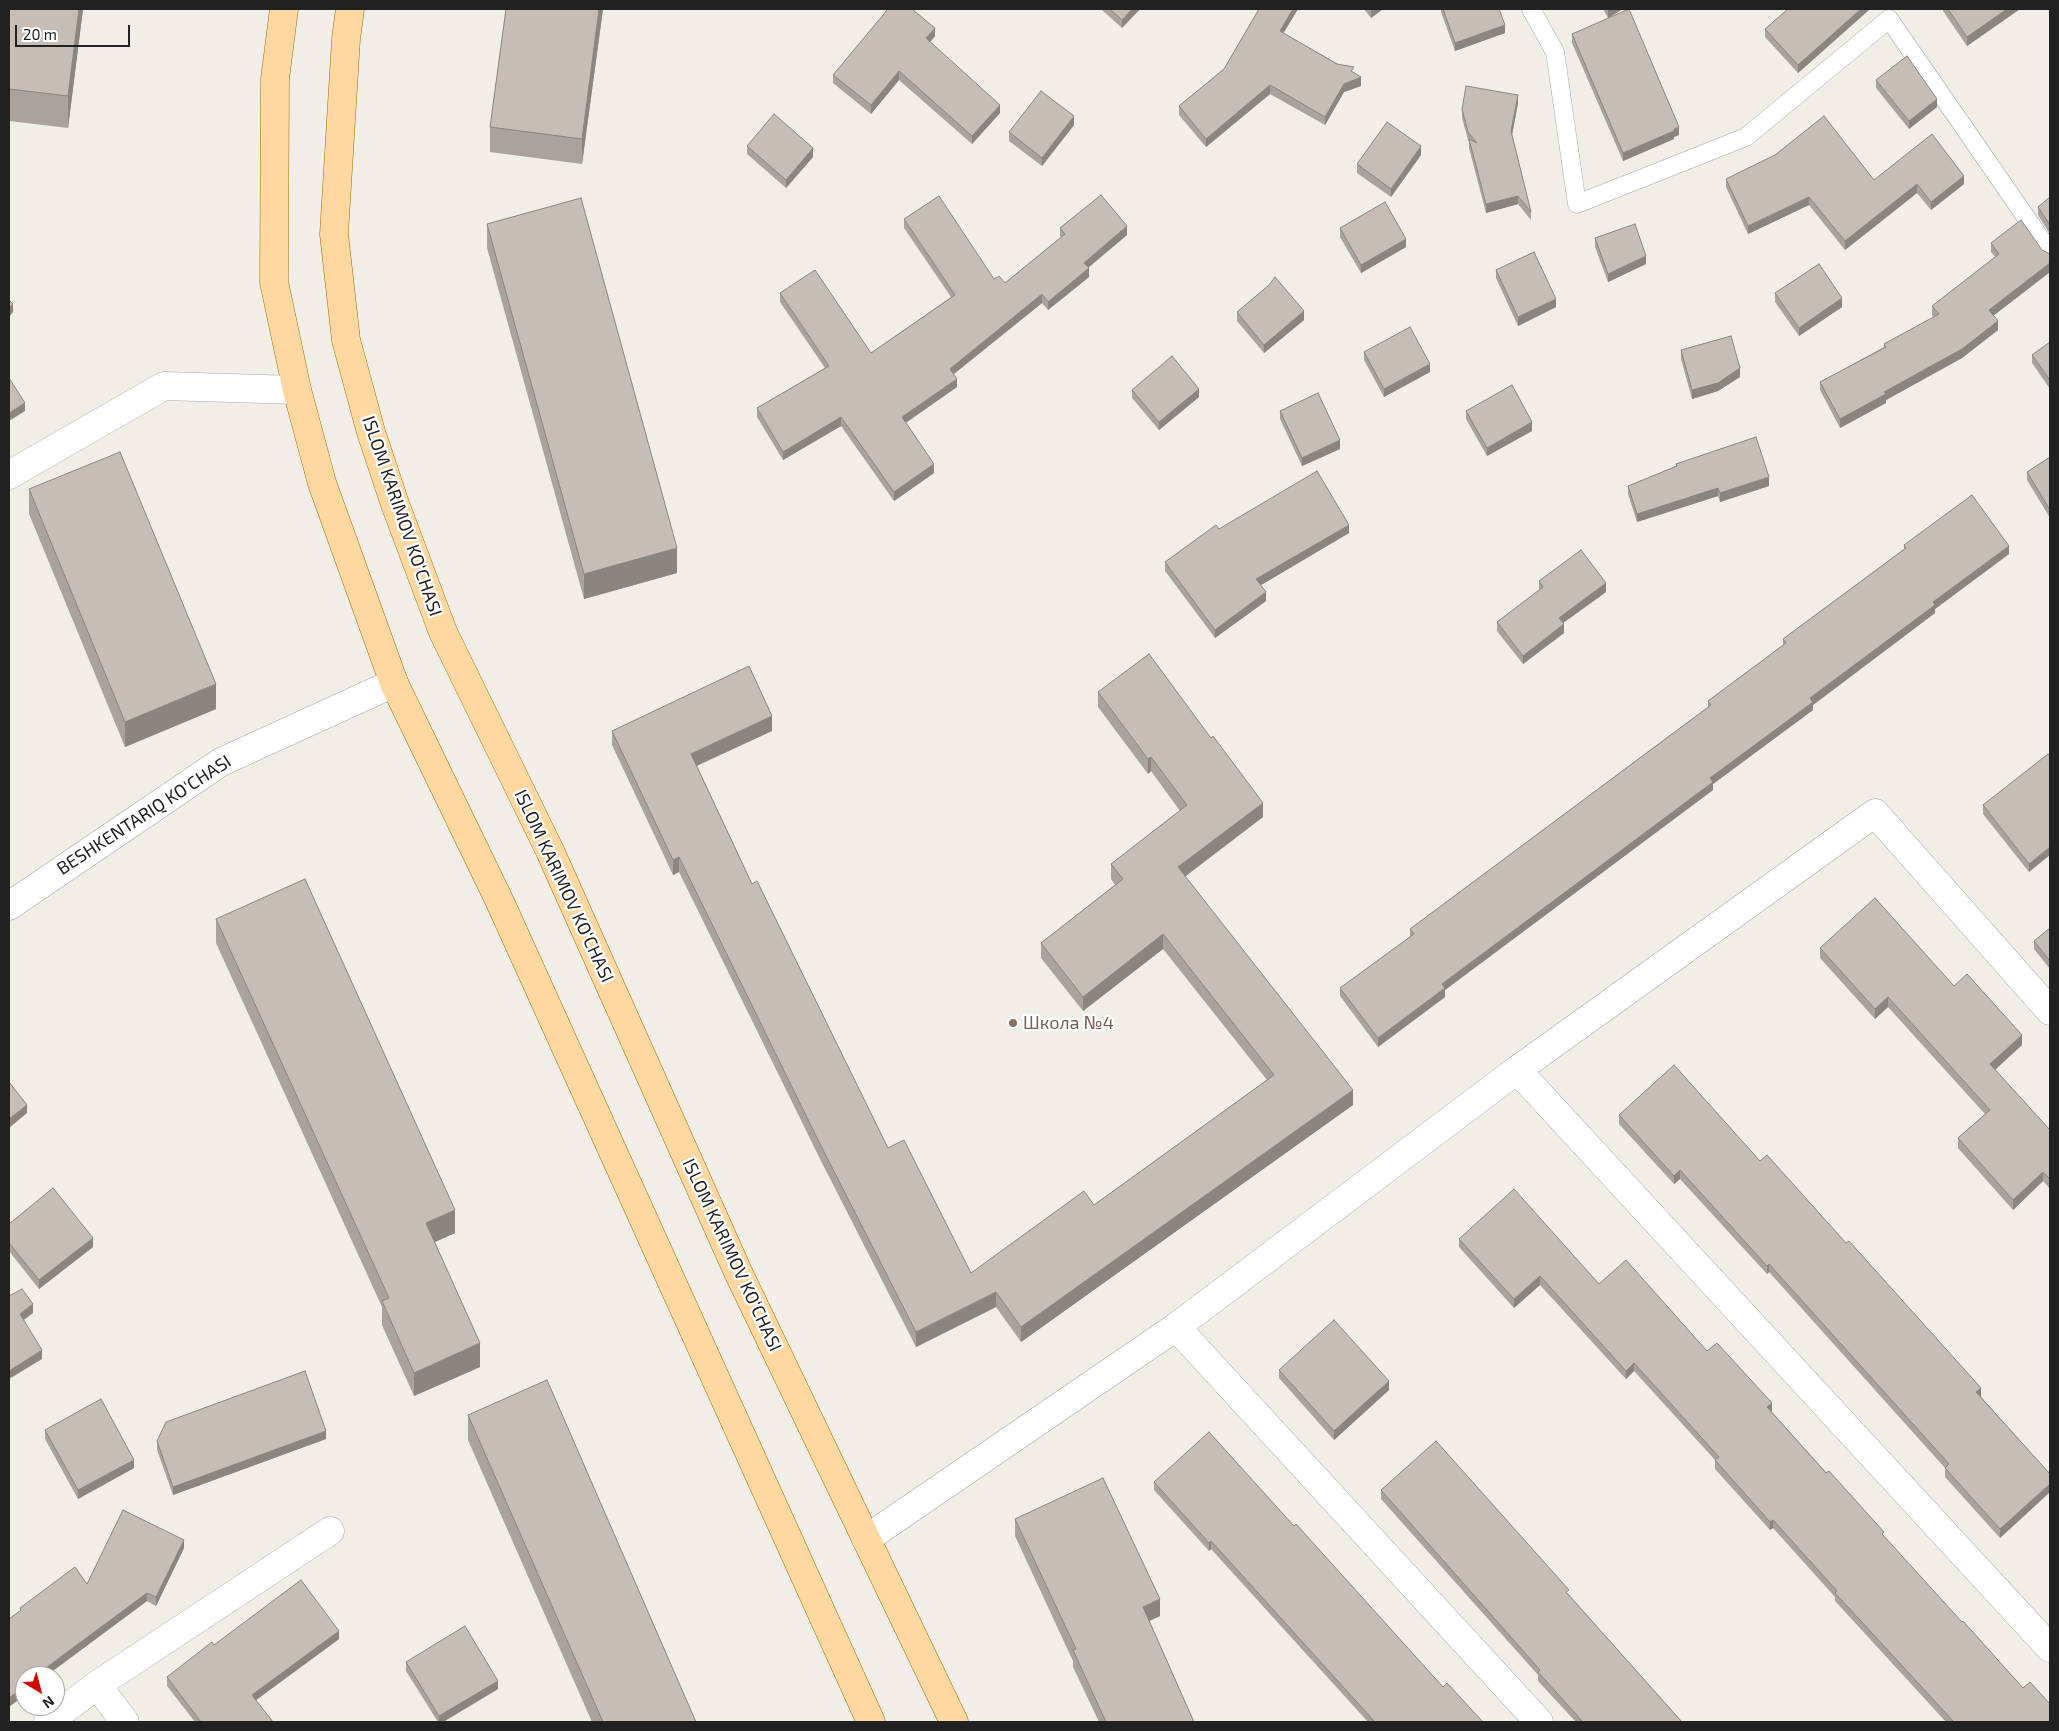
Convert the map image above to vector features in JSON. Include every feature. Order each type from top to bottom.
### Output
[{"type":"main road","points":[[284,9],[275,79],[274,282],[297,390],[322,483],[394,683],[500,902],[871,1722]]},
{"type":"main road","name":"ISLOM KARIMOV KO‘CHASI","points":[[350,9],[346,39],[334,234],[346,340],[371,432],[395,504],[443,632],[550,851],[735,1264],[954,1722]]},
{"type":"street","points":[[9,476],[164,386],[297,390]]},
{"type":"street","name":"BESHKENTARIQ KO'CHASI","points":[[9,906],[221,762],[394,683]]},
{"type":"street","points":[[866,1539],[1176,1327],[1516,1070],[1874,813],[2050,1011]]},
{"type":"street","points":[[1516,1070],[2050,1648]]},
{"type":"street","points":[[1176,1327],[1538,1722]]},
{"type":"street","points":[[48,1722],[97,1685],[330,1531]]},
{"type":"street","points":[[97,1685],[125,1722]]},
{"type":"lane","points":[[1531,9],[1555,52],[1577,204],[1746,137],[1889,19],[2050,252]]},
{"type":"building","points":[[9,9],[79,9],[68,96],[9,89]]},
{"type":"building","points":[[506,9],[599,9],[582,139],[490,127]]},
{"type":"building","points":[[888,9],[912,9],[935,28],[926,38],[1000,105],[972,136],[899,71],[871,105],[833,75]]},
{"type":"building","points":[[1110,9],[1132,9],[1122,20]]},
{"type":"building","points":[[1259,9],[1293,9],[1280,31],[1337,64],[1354,67],[1351,71],[1361,77],[1344,84],[1325,117],[1270,85],[1206,139],[1179,106],[1224,69]]},
{"type":"building","points":[[1443,9],[1499,9],[1505,25],[1455,43]]},
{"type":"building","points":[[1629,9],[1679,127],[1674,129],[1674,131],[1623,153],[1572,34]]},
{"type":"building","points":[[1788,9],[1861,9],[1798,65],[1765,29]]},
{"type":"building","points":[[1948,9],[2007,9],[1967,37]]},
{"type":"building","points":[[1907,56],[1937,99],[1909,121],[1876,80]]},
{"type":"building","points":[[1466,86],[1518,95],[1511,131],[1531,212],[1518,196],[1486,204],[1469,139],[1477,143],[1468,132],[1462,109]]},
{"type":"building","points":[[1041,91],[1074,116],[1042,158],[1009,132]]},
{"type":"building","points":[[774,114],[813,148],[786,180],[747,146]]},
{"type":"building","points":[[1824,116],[1874,180],[1932,134],[1964,176],[1931,202],[1917,184],[1845,241],[1809,197],[1748,226],[1726,179],[1775,155]]},
{"type":"building","points":[[1387,122],[1421,146],[1391,189],[1357,164]]},
{"type":"building","points":[[1101,195],[1127,226],[1084,263],[1089,268],[1048,302],[1042,294],[950,369],[957,379],[902,417],[934,464],[894,492],[841,417],[783,452],[757,408],[829,366],[780,293],[815,270],[871,353],[955,295],[904,219],[939,196],[994,279],[999,276],[1005,283],[1065,234],[1060,228]]},
{"type":"building","points":[[2050,197],[2050,225],[2038,207]]},
{"type":"building","points":[[581,198],[677,548],[584,574],[487,224]]},
{"type":"building","points":[[1385,202],[1406,239],[1361,265],[1340,228]]},
{"type":"building","points":[[2021,220],[2042,250],[2050,254],[2050,263],[1989,310],[1998,321],[1962,349],[1884,392],[1886,394],[1840,419],[1820,382],[1886,347],[1884,344],[1939,314],[1932,306],[1999,254],[1991,243]]},
{"type":"building","points":[[1635,224],[1646,256],[1608,274],[1595,238]]},
{"type":"building","points":[[1534,252],[1556,299],[1518,317],[1496,270]]},
{"type":"building","points":[[1819,264],[1842,298],[1799,328],[1775,293]]},
{"type":"building","points":[[1275,277],[1304,311],[1264,345],[1237,312],[1269,285]]},
{"type":"building","points":[[9,300],[13,304],[9,308]]},
{"type":"building","points":[[1410,327],[1430,364],[1384,389],[1364,352]]},
{"type":"building","points":[[1731,336],[1740,368],[1718,383],[1692,390],[1681,350]]},
{"type":"building","points":[[2050,342],[2050,380],[2032,355]]},
{"type":"building","points":[[1172,356],[1199,389],[1159,422],[1132,390]]},
{"type":"building","points":[[9,378],[25,403],[9,413]]},
{"type":"building","points":[[1512,385],[1532,422],[1487,448],[1466,411]]},
{"type":"building","points":[[1318,393],[1340,440],[1302,458],[1280,411]]},
{"type":"building","points":[[1756,437],[1769,477],[1720,493],[1718,488],[1637,514],[1628,486],[1677,466],[1676,464]]},
{"type":"building","points":[[120,452],[216,684],[125,722],[29,489]]},
{"type":"building","points":[[2050,457],[2050,510],[2027,472]]},
{"type":"building","points":[[1317,471],[1349,525],[1256,579],[1266,592],[1215,630],[1165,562],[1216,525],[1219,529]]},
{"type":"building","points":[[1972,495],[2009,546],[1933,602],[1935,605],[1810,698],[1813,702],[1710,778],[1713,782],[1442,984],[1445,988],[1378,1038],[1340,988],[1414,934],[1410,929],[1711,705],[1708,701],[1786,643],[1783,639],[1906,548],[1904,545]]},
{"type":"building","points":[[1581,550],[1606,583],[1559,618],[1564,624],[1523,656],[1497,622],[1543,587],[1539,581]]},
{"type":"building","points":[[1149,654],[1211,738],[1213,736],[1263,803],[1178,867],[1353,1090],[1021,1327],[996,1292],[916,1332],[820,1144],[679,857],[673,860],[612,731],[749,666],[772,716],[691,754],[752,884],[757,881],[888,1148],[904,1140],[971,1273],[1084,1191],[1094,1205],[1274,1075],[1163,934],[1083,997],[1041,943],[1123,879],[1111,864],[1187,805],[1151,757],[1148,759],[1098,692]]},
{"type":"building","points":[[2048,754],[2050,757],[2050,847],[2029,864],[1983,805]]},
{"type":"building","points":[[305,879],[455,1210],[426,1223],[480,1343],[414,1373],[382,1301],[389,1298],[216,919]]},
{"type":"building","points":[[1875,898],[1954,986],[1967,974],[2022,1035],[1990,1064],[2050,1130],[2050,1179],[2043,1172],[2013,1200],[1958,1138],[1990,1110],[1888,997],[1875,1009],[1820,948]]},
{"type":"building","points":[[2050,928],[2050,961],[2034,941]]},
{"type":"building","points":[[1674,1065],[1760,1161],[1767,1155],[1846,1243],[1849,1241],[1981,1388],[1976,1392],[2050,1474],[2050,1484],[2000,1529],[1945,1468],[1949,1464],[1769,1264],[1767,1266],[1680,1170],[1674,1176],[1619,1115]]},
{"type":"building","points":[[9,1082],[27,1105],[9,1119]]},
{"type":"building","points":[[53,1188],[93,1238],[39,1280],[9,1243],[9,1224]]},
{"type":"building","points":[[1514,1189],[1599,1284],[1626,1260],[1707,1351],[1717,1343],[1772,1403],[1767,1407],[1826,1473],[1829,1471],[1884,1532],[1882,1534],[1962,1622],[2023,1688],[2030,1682],[2050,1704],[2050,1722],[1954,1722],[1835,1593],[1837,1591],[1773,1520],[1770,1522],[1715,1460],[1719,1457],[1634,1363],[1626,1371],[1540,1276],[1514,1299],[1459,1239]]},
{"type":"building","points":[[22,1289],[33,1304],[20,1314],[42,1350],[9,1371],[9,1296]]},
{"type":"building","points":[[1334,1320],[1389,1381],[1334,1431],[1279,1370]]},
{"type":"building","points":[[305,1371],[326,1431],[173,1487],[157,1441],[166,1422]]},
{"type":"building","points":[[547,1380],[696,1722],[603,1722],[468,1415]]},
{"type":"building","points":[[101,1399],[134,1460],[78,1490],[45,1430]]},
{"type":"building","points":[[1209,1432],[1294,1526],[1296,1524],[1443,1687],[1447,1683],[1483,1722],[1375,1722],[1211,1541],[1209,1543],[1154,1482]]},
{"type":"building","points":[[1436,1441],[1569,1590],[1566,1592],[1682,1722],[1583,1722],[1538,1672],[1540,1670],[1381,1490]]},
{"type":"building","points":[[1103,1478],[1160,1599],[1143,1607],[1194,1722],[1106,1722],[1073,1650],[1076,1649],[1015,1519]]},
{"type":"building","points":[[123,1510],[184,1540],[156,1597],[147,1593],[48,1666],[15,1666],[15,1694],[9,1698],[9,1619],[21,1610],[20,1608],[75,1567],[87,1584]]},
{"type":"building","points":[[301,1580],[339,1631],[252,1695],[273,1722],[201,1722],[167,1677],[212,1642],[214,1645]]},
{"type":"building","points":[[465,1626],[498,1681],[439,1716],[406,1662]]},
{"type":"place","name":"Школа №4","points":[[1013,1023]]}]
